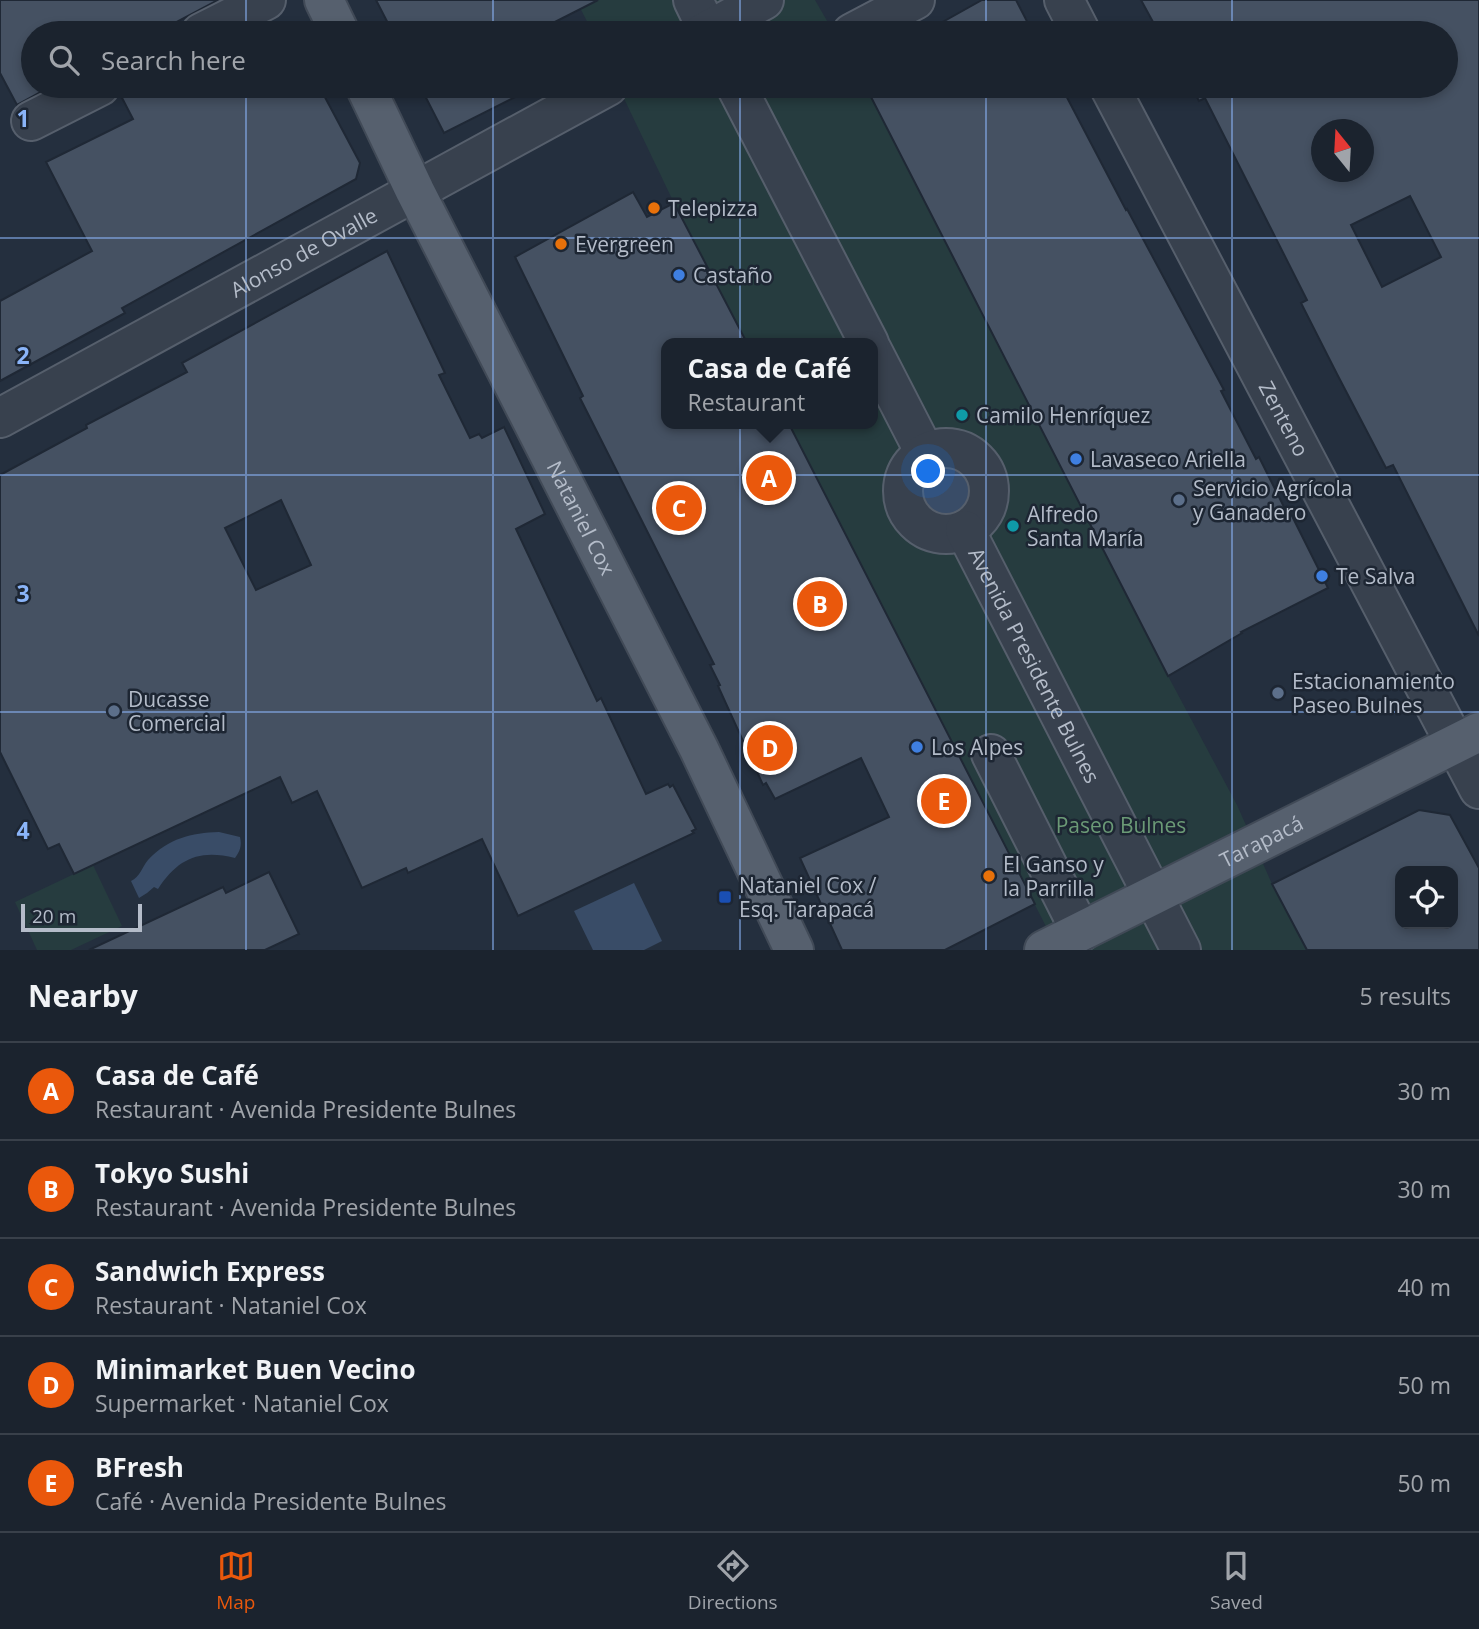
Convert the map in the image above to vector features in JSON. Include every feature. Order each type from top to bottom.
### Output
[{"type":"main road","points":[[324,0],[334,21]]},
{"type":"main road","name":"Nataniel Cox","points":[[371,98],[415,191],[699,749],[794,950]]},
{"type":"main road","name":"Tarapacá","points":[[1044,950],[1467,738]]},
{"type":"street","points":[[225,21],[266,0]]},
{"type":"street","points":[[711,21],[764,0]]},
{"type":"street","points":[[875,21],[915,0]]},
{"type":"street","points":[[1064,0],[1075,21]]},
{"type":"street","points":[[31,121],[76,98]]},
{"type":"street","name":"Alonso de Ovalle","points":[[0,418],[586,98]]},
{"type":"street","points":[[742,98],[866,338]]},
{"type":"street","name":"Zenteno","points":[[1116,98],[1467,738],[1479,789]]},
{"type":"street","points":[[878,362],[925,453]]},
{"type":"street","name":"Avenida Presidente Bulnes","points":[[945,447],[964,451],[979,462],[988,480],[989,499],[981,516],[965,530],[948,535],[928,531],[912,519],[903,501],[903,481],[912,464],[925,453],[945,447]]},
{"type":"street","name":"Avenida Presidente Bulnes","points":[[965,530],[1181,950]]},
{"type":"street","points":[[991,754],[1080,932]]},
{"type":"green space","points":[[576,0],[815,0],[827,21],[587,21]]},
{"type":"green space","name":"Paseo Bulnes","points":[[624,98],[871,98],[1237,805],[1272,884],[1306,950],[1058,950],[792,429],[878,429],[878,338],[744,338],[674,203]]},
{"type":"green space","points":[[93,865],[122,926],[71,950],[37,950],[15,902]]},
{"type":"water","points":[[946,466],[964,473],[971,491],[964,509],[946,516],[928,509],[921,491],[928,473]]},
{"type":"water","points":[[219,832],[240,837],[240,848],[235,858],[211,855],[191,858],[174,870],[158,889],[154,887],[139,898],[131,881],[164,846],[181,838]]},
{"type":"water","points":[[634,883],[662,941],[644,950],[593,950],[574,911]]},
{"type":"building","points":[[0,0],[218,0],[179,21],[21,21],[21,98],[30,98],[17,105],[0,73]]},
{"type":"building","points":[[376,0],[598,0],[557,21],[387,21]]},
{"type":"building","points":[[982,0],[1016,0],[1027,21],[944,21]]},
{"type":"building","points":[[1141,0],[1479,0],[1479,636],[1393,465],[1386,468],[1301,303],[1307,300],[1205,98],[1458,98],[1458,21],[1152,21]],"holes":[[[1410,196],[1441,257],[1382,287],[1351,225]]]},
{"type":"building","points":[[122,98],[325,98],[360,163],[356,179],[122,308],[125,313],[0,381],[0,301],[92,251],[46,162],[133,119]]},
{"type":"building","points":[[426,98],[513,98],[444,133]]},
{"type":"building","points":[[872,98],[1067,98],[1224,390],[1221,391],[1256,459],[1259,457],[1287,513],[1290,512],[1328,588],[1241,632],[1168,676]]},
{"type":"building","points":[[633,192],[647,217],[674,203],[744,338],[661,338],[661,429],[792,429],[1035,904],[945,950],[842,950],[800,858],[889,817],[861,758],[775,799],[766,783],[763,785],[718,686],[720,685],[710,665],[714,664],[580,398],[583,396],[515,257]]},
{"type":"building","points":[[387,251],[445,373],[439,375],[470,438],[479,434],[482,438],[504,427],[545,514],[516,529],[597,701],[601,698],[646,794],[668,784],[670,787],[673,785],[696,829],[692,831],[694,833],[518,916],[482,839],[408,873],[406,868],[362,888],[317,791],[292,803],[280,777],[74,874],[59,844],[48,849],[0,752],[0,475],[87,428],[86,425],[187,372],[182,363]],"holes":[[[281,500],[311,565],[256,590],[225,528]]]},
{"type":"building","points":[[1419,810],[1450,815],[1479,868],[1479,950],[1307,950],[1272,884]]},
{"type":"building","points":[[269,872],[299,934],[265,950],[89,950],[223,887],[226,893]]},
{"type":"place","name":"Telepizza","points":[[654,208]]},
{"type":"place","name":"Evergreen","points":[[561,244]]},
{"type":"place","name":"Castaño","points":[[679,275]]},
{"type":"place","name":"Camilo Henríquez","points":[[962,415]]},
{"type":"place","name":"Lavaseco Ariella","points":[[1076,459]]},
{"type":"place","name":"Casa de Café","points":[[769,478]]},
{"type":"place","name":"Servicio Agrícola y Ganadero","points":[[1179,500]]},
{"type":"place","name":"Sandwich Express","points":[[679,508]]},
{"type":"place","name":"Alfredo Santa María","points":[[1013,526]]},
{"type":"place","name":"Te Salva","points":[[1322,576]]},
{"type":"place","name":"Tokyo Sushi","points":[[820,604]]},
{"type":"place","name":"Estacionamiento Paseo Bulnes","points":[[1278,693]]},
{"type":"place","name":"Ducasse Comercial","points":[[114,711]]},
{"type":"place","name":"Los Alpes","points":[[917,747]]},
{"type":"place","name":"Minimarket Buen Vecino","points":[[770,748]]},
{"type":"place","name":"BFresh","points":[[944,801]]},
{"type":"place","name":"El Ganso y la Parrilla","points":[[989,876]]},
{"type":"place","name":"Nataniel Cox / Esq. Tarapacá","points":[[725,897]]}]
